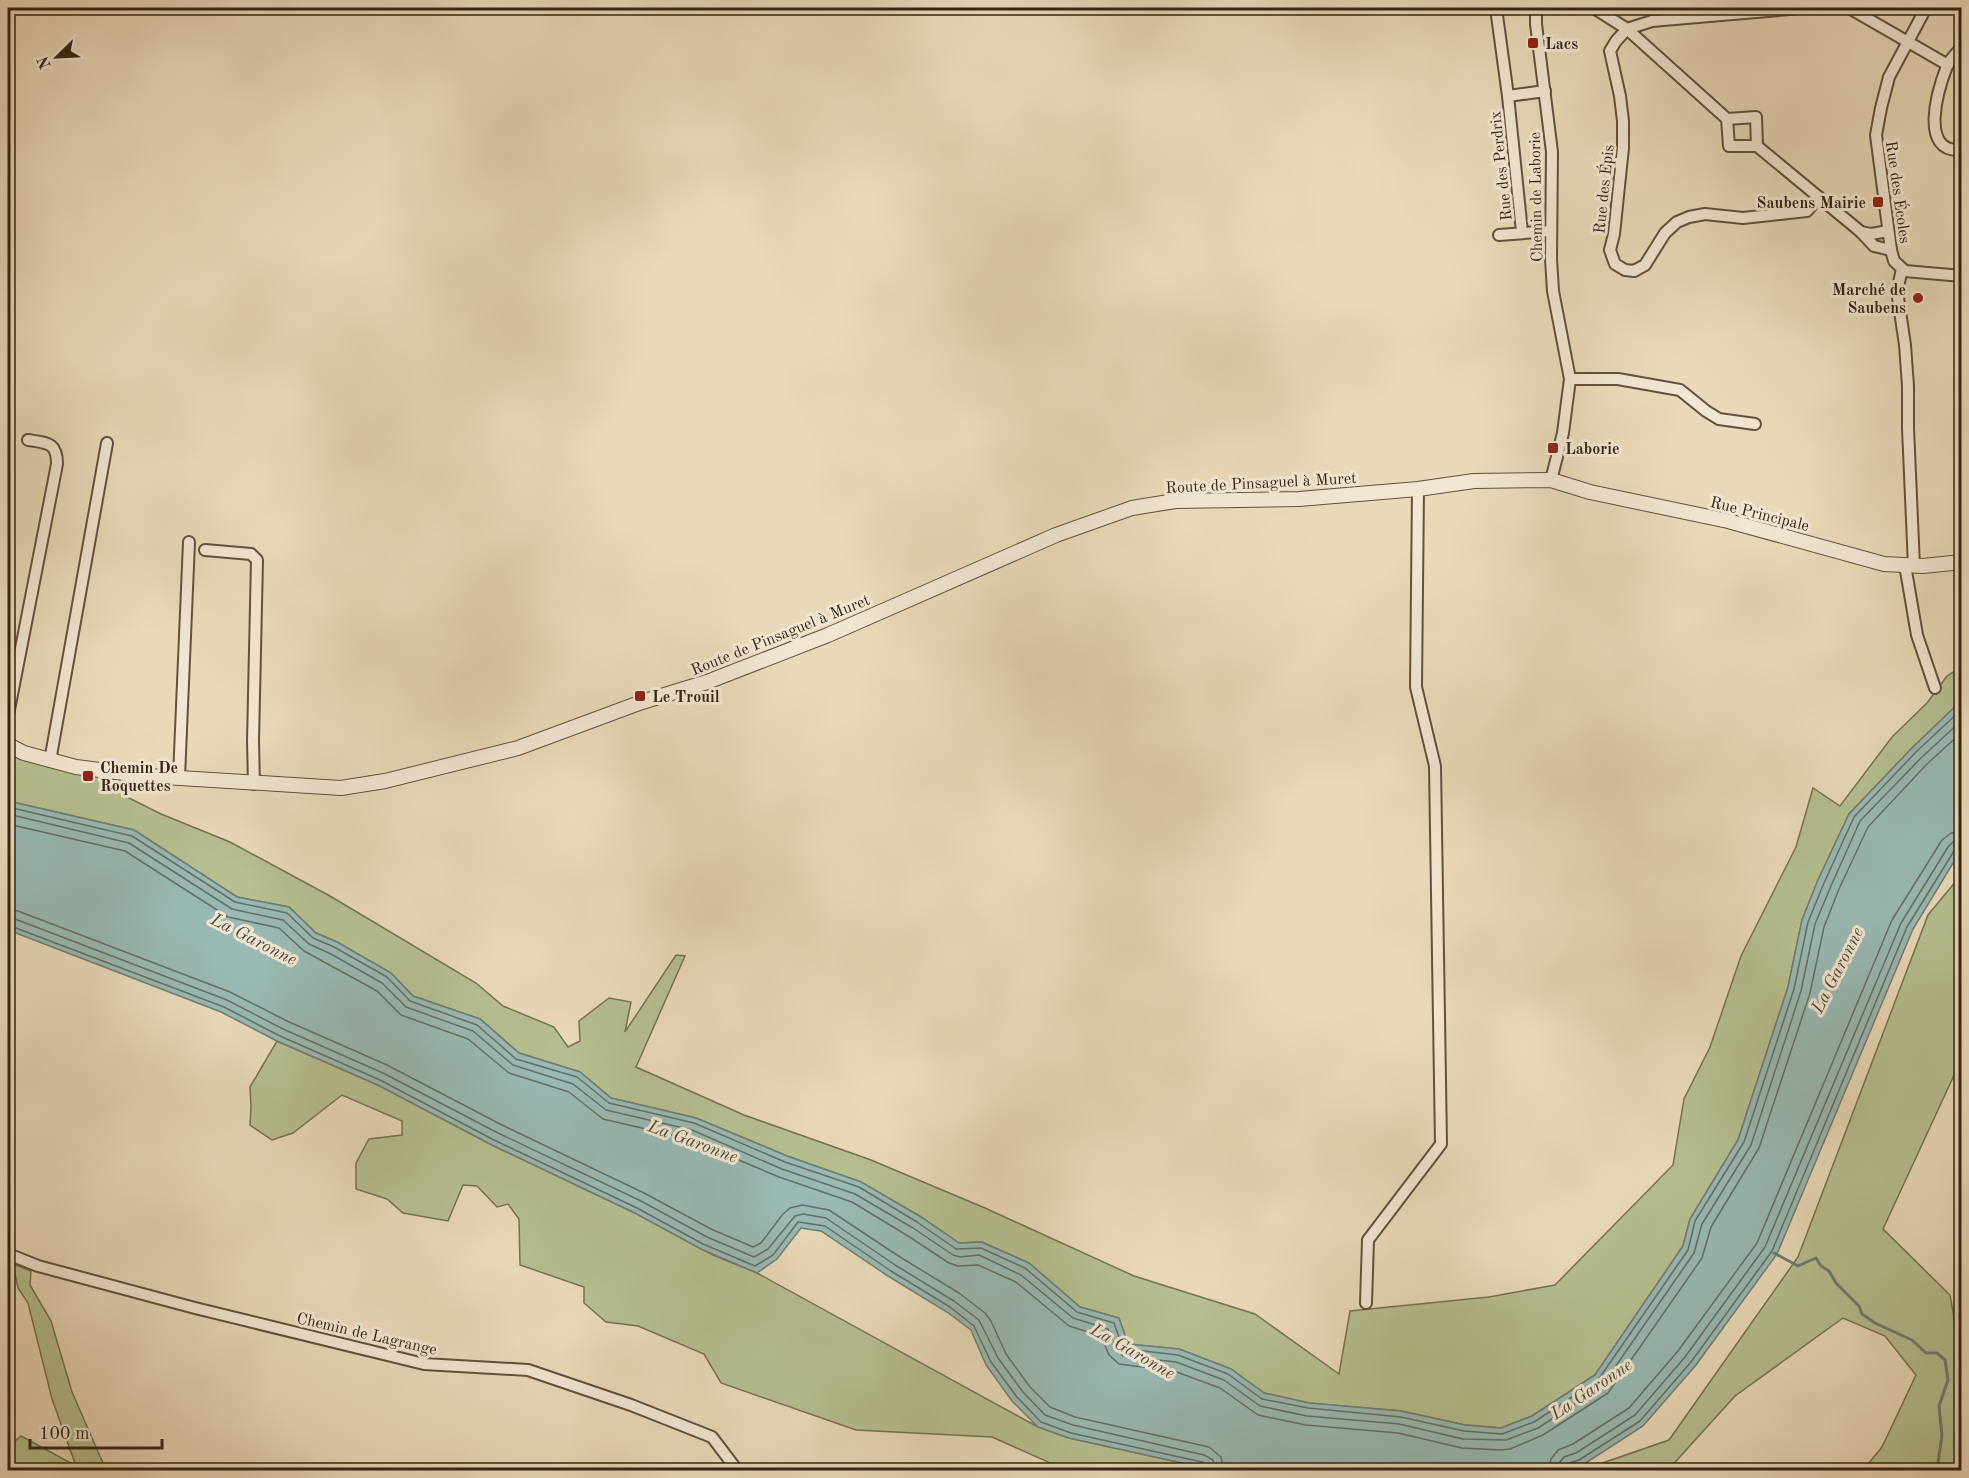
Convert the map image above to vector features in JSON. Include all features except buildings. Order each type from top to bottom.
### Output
[{"type":"street","name":"Rue des Perdrix","points":[[1496,8],[1522,232]]},
{"type":"street","points":[[1594,8],[1627,28],[1727,119],[1729,146],[1757,146],[1819,196],[1874,246],[1891,250]]},
{"type":"street","points":[[1627,28],[1652,21],[1802,8]]},
{"type":"street","points":[[1849,8],[1948,65]]},
{"type":"street","name":"Rue des Écoles","points":[[1926,8],[1889,77],[1876,135],[1891,250],[1894,261],[1902,269],[1897,291],[1908,386],[1909,566],[1917,635],[1935,688]]},
{"type":"street","name":"Chemin de Laborie","points":[[1536,9],[1552,152],[1553,291],[1570,379],[1563,433],[1551,480]]},
{"type":"street","name":"Rue des Épis","points":[[1627,28],[1610,51],[1623,121],[1623,148],[1614,234],[1610,250],[1615,264],[1624,270],[1634,271],[1645,265],[1665,233],[1677,222],[1689,217],[1705,214],[1743,218],[1807,212],[1819,196]]},
{"type":"street","points":[[1962,47],[1948,65],[1933,115],[1935,135],[1944,147],[1955,151],[1962,150]]},
{"type":"street","name":"Rue des Perdrix","points":[[1508,96],[1545,91]]},
{"type":"street","points":[[1727,119],[1756,117],[1757,146]]},
{"type":"street","name":"Rue des Perdrix","points":[[1498,235],[1551,231]]},
{"type":"street","points":[[1861,232],[1871,234],[1888,231]]},
{"type":"street","points":[[1902,269],[1962,276]]},
{"type":"street","points":[[1570,379],[1618,379],[1680,390],[1719,419],[1755,424]]},
{"type":"street","points":[[8,716],[57,464],[57,452],[50,444],[28,440]]},
{"type":"street","points":[[50,761],[107,443]]},
{"type":"street","points":[[1366,1303],[1368,1240],[1441,1144],[1435,766],[1416,687],[1418,489],[1474,482],[1551,480]]},
{"type":"street","name":"Rue Principale","points":[[1551,480],[1590,492],[1728,520],[1884,564],[1909,566],[1962,562]]},
{"type":"street","name":"Route de Pinsaguel à Muret","points":[[8,745],[50,761],[88,770],[254,784],[341,788],[384,781],[518,748],[633,705],[763,662],[1056,535],[1132,508],[1175,501],[1299,499],[1418,489]]},
{"type":"street","points":[[179,777],[189,542]]},
{"type":"street","points":[[205,550],[250,554],[257,560],[254,784]]},
{"type":"street","name":"Chemin de Lagrange","points":[[8,1254],[38,1266],[195,1308],[424,1364],[528,1370],[631,1405],[712,1437],[736,1470]]},
{"type":"green space","points":[[1961,667],[1961,701],[1849,814],[1802,920],[1788,987],[1738,1140],[1690,1219],[1683,1246],[1595,1375],[1532,1416],[1501,1428],[1465,1425],[1401,1411],[1309,1403],[1264,1393],[1231,1369],[1179,1349],[1128,1344],[1119,1318],[1080,1307],[1029,1263],[982,1242],[959,1243],[921,1217],[861,1182],[787,1156],[696,1118],[611,1098],[580,1072],[519,1053],[480,1019],[413,996],[391,973],[337,942],[316,933],[289,907],[237,897],[134,830],[8,801],[8,745],[148,776],[127,797],[161,814],[230,842],[330,896],[476,983],[503,1006],[554,1027],[568,1047],[580,1041],[579,1021],[609,998],[631,1002],[625,1032],[676,955],[685,956],[636,1067],[744,1115],[871,1160],[985,1208],[1134,1276],[1255,1314],[1339,1374],[1350,1311],[1489,1297],[1555,1285],[1673,1165],[1684,1099],[1710,1047],[1741,956],[1796,847],[1813,788],[1840,806],[1892,737],[1927,703],[1947,676]]},
{"type":"green space","points":[[1961,875],[1961,1060],[1883,1229],[1950,1295],[1961,1356],[1961,1470],[1863,1470],[1882,1447],[1916,1375],[1885,1336],[1843,1318],[1735,1396],[1668,1470],[1593,1470],[1591,1467],[1669,1440],[1798,1257],[1928,915]]},
{"type":"green space","points":[[277,1041],[378,1085],[492,1145],[635,1213],[713,1255],[757,1273],[1038,1427],[1069,1438],[1214,1470],[1066,1470],[992,1437],[856,1430],[721,1383],[704,1354],[638,1326],[606,1322],[584,1303],[584,1287],[520,1265],[519,1219],[508,1204],[497,1207],[477,1186],[463,1185],[448,1221],[403,1213],[387,1199],[356,1189],[356,1163],[369,1139],[402,1135],[402,1121],[342,1095],[293,1133],[272,1140],[250,1125],[250,1087]]},
{"type":"green space","points":[[13,1264],[31,1271],[30,1285],[51,1321],[72,1392],[106,1470],[8,1470],[8,1447],[21,1436],[76,1466],[52,1399],[28,1303],[18,1288]]},
{"type":"water","name":"La Garonne","points":[[1961,701],[1961,850],[1913,929],[1777,1254],[1696,1365],[1643,1426],[1581,1466],[1558,1470],[1214,1470],[1069,1438],[1038,1427],[1012,1401],[986,1365],[971,1330],[947,1312],[821,1231],[801,1228],[777,1259],[757,1273],[701,1249],[635,1213],[492,1145],[378,1085],[277,1041],[221,1012],[8,930],[8,801],[134,830],[237,897],[289,907],[316,933],[337,942],[391,973],[413,996],[480,1019],[519,1053],[580,1072],[611,1098],[696,1118],[787,1156],[861,1182],[921,1217],[959,1243],[981,1242],[1029,1263],[1080,1307],[1119,1318],[1128,1344],[1179,1349],[1231,1369],[1264,1393],[1309,1403],[1401,1411],[1465,1425],[1501,1428],[1532,1416],[1595,1375],[1683,1246],[1690,1219],[1738,1140],[1788,987],[1802,920],[1849,814]]},
{"type":"waterway","points":[[1774,1253],[1798,1266],[1816,1258],[1859,1306],[1862,1314],[1875,1323],[1912,1340],[1926,1353],[1937,1353],[1945,1360],[1948,1380],[1939,1406],[1942,1435],[1937,1470]]},
{"type":"place","name":"Lacs","points":[[1533,43]]},
{"type":"place","name":"Saubens Mairie","points":[[1878,202]]},
{"type":"place","name":"Marché de Saubens","points":[[1918,298]]},
{"type":"place","name":"Laborie","points":[[1553,448]]},
{"type":"place","name":"Le Trouil","points":[[640,696]]},
{"type":"place","name":"Chemin De Roquettes","points":[[88,776]]}]
